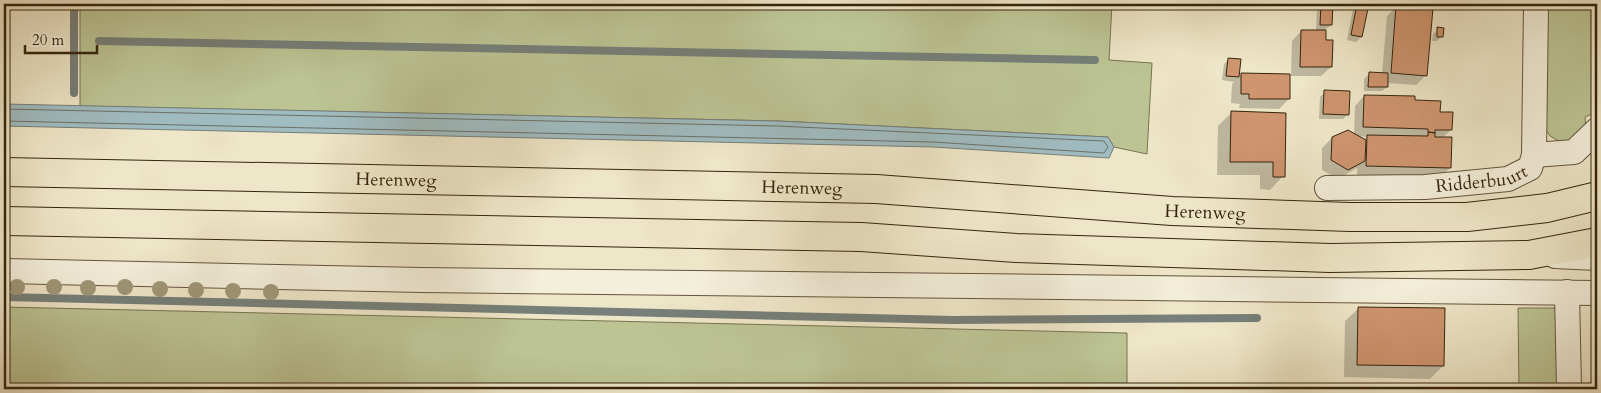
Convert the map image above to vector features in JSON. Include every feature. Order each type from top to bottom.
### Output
[{"type":"main road","name":"Herenweg","points":[[4,172],[876,189],[1172,211],[1350,218],[1467,217],[1546,208],[1597,196]]},
{"type":"main road","points":[[4,221],[861,238],[1026,248],[1330,258],[1529,255],[1597,242]]},
{"type":"street","name":"Ridderbuurt","points":[[1327,188],[1425,187],[1508,178],[1530,168],[1534,155],[1536,4]]},
{"type":"street","points":[[1534,155],[1574,152],[1597,130]]},
{"type":"street","points":[[1529,255],[1597,258]]},
{"type":"street","points":[[4,270],[422,280],[1597,293]]},
{"type":"street","points":[[1567,292],[1569,389]]},
{"type":"green space","points":[[80,4],[1112,4],[1109,60],[1152,63],[1147,154],[1114,147],[1108,137],[778,121],[80,106]]},
{"type":"green space","points":[[1544,4],[1597,4],[1597,112],[1585,117],[1586,130],[1566,145],[1550,136],[1543,125]]},
{"type":"green space","points":[[4,307],[1127,333],[1127,389],[4,389]]},
{"type":"green space","points":[[1518,308],[1559,308],[1561,389],[1519,389]]},
{"type":"water","points":[[4,104],[778,121],[1108,137],[1114,147],[1109,158],[933,147],[4,126]]},
{"type":"building","points":[[1321,4],[1333,4],[1332,25],[1320,25]]},
{"type":"building","points":[[1357,4],[1369,4],[1362,37],[1351,35]]},
{"type":"building","points":[[1396,5],[1433,8],[1427,76],[1391,73]]},
{"type":"building","points":[[1437,27],[1444,28],[1443,37],[1437,37]]},
{"type":"building","points":[[1301,30],[1326,30],[1326,40],[1333,40],[1332,67],[1300,67]]},
{"type":"building","points":[[1228,58],[1241,59],[1239,77],[1226,76]]},
{"type":"building","points":[[1369,72],[1388,73],[1388,87],[1368,87]]},
{"type":"building","points":[[1241,73],[1290,74],[1290,99],[1249,99],[1249,94],[1241,94]]},
{"type":"building","points":[[1324,90],[1350,91],[1349,115],[1323,114]]},
{"type":"building","points":[[1364,95],[1415,96],[1415,100],[1441,101],[1440,112],[1453,112],[1452,130],[1435,130],[1435,133],[1428,132],[1428,129],[1363,127]]},
{"type":"building","points":[[1231,111],[1286,113],[1285,177],[1273,177],[1273,162],[1230,162]]},
{"type":"building","points":[[1348,130],[1366,140],[1365,161],[1348,170],[1331,160],[1332,137]]},
{"type":"building","points":[[1428,132],[1435,133],[1435,137],[1452,137],[1451,168],[1366,166],[1367,135],[1428,136]]},
{"type":"building","points":[[1358,307],[1445,308],[1444,366],[1357,365]]},
{"type":"waterway","points":[[74,4],[74,93]]},
{"type":"waterway","points":[[99,41],[1095,60]]},
{"type":"waterway","points":[[4,297],[952,320],[1257,318]]}]
